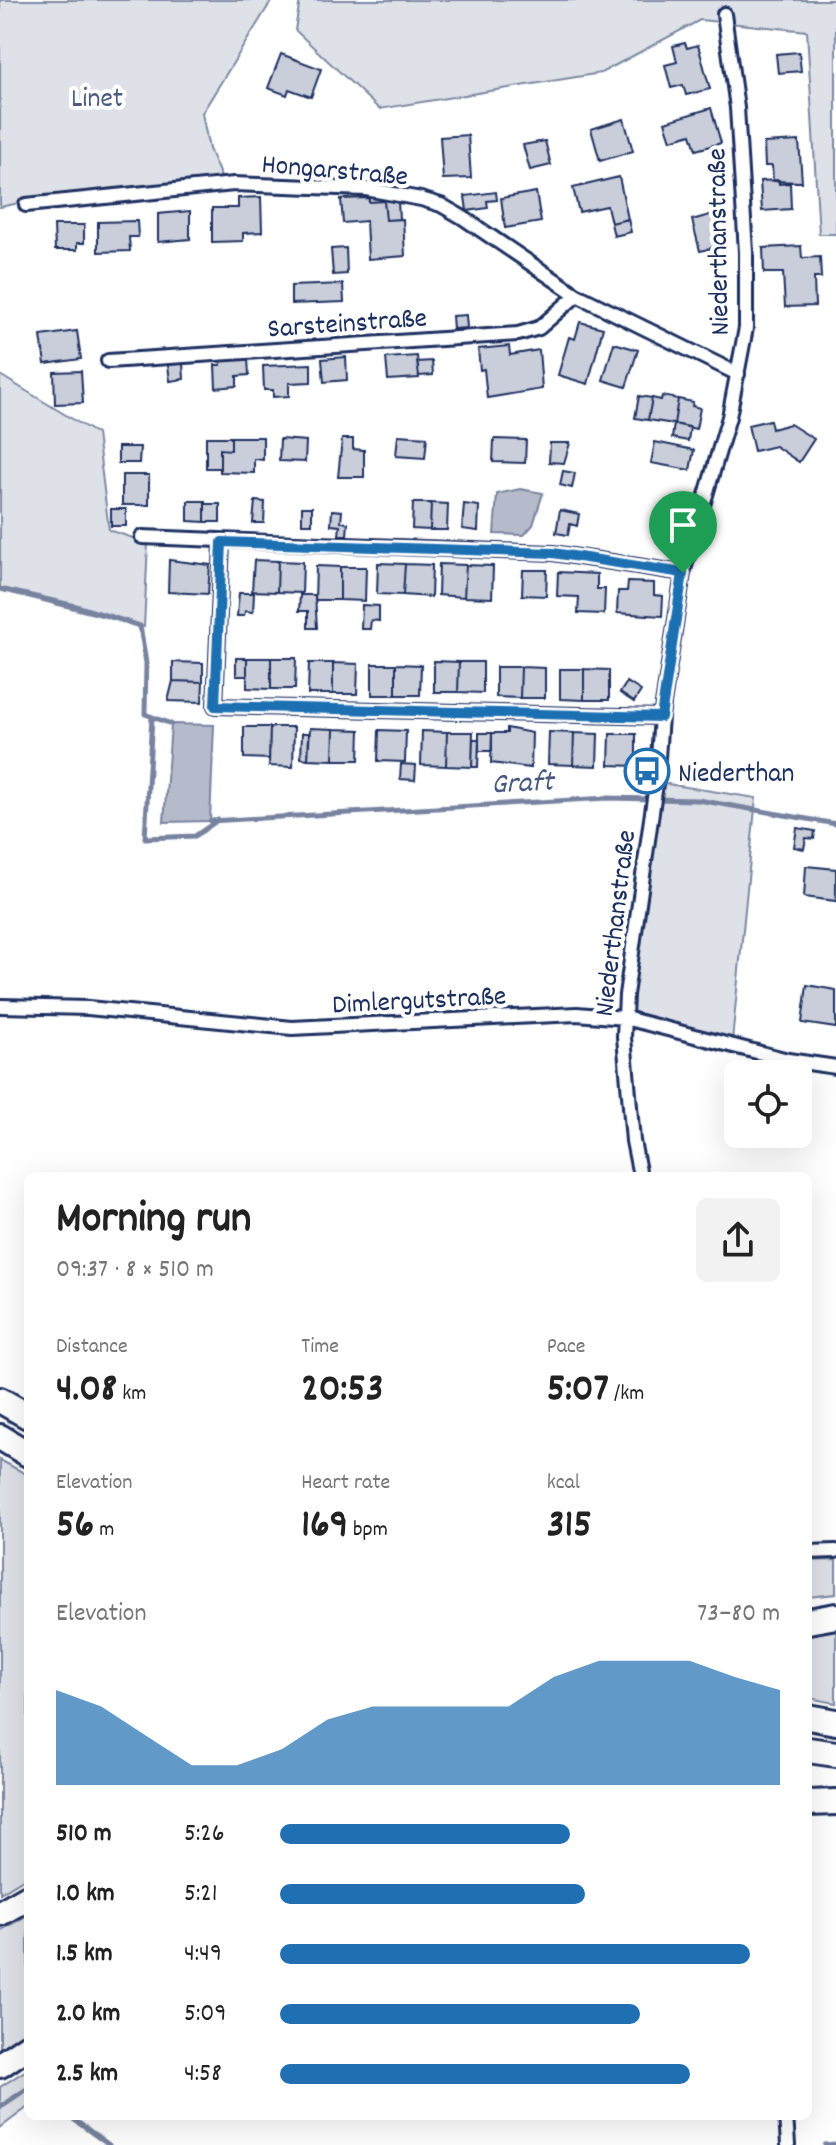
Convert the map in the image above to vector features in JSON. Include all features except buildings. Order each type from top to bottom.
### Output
[{"type":"highway","points":[[0,1400],[24,1414]]},
{"type":"highway","points":[[0,1437],[24,1452]]},
{"type":"highway","points":[[812,1620],[836,1616]]},
{"type":"highway","points":[[812,1718],[836,1722]]},
{"type":"highway","points":[[812,1751],[836,1754]]},
{"type":"highway","points":[[812,1803],[836,1802]]},
{"type":"highway","points":[[0,1913],[24,1899]]},
{"type":"highway","points":[[0,2065],[24,2049]]},
{"type":"street","name":"Niederthanstraße","points":[[639,1172],[633,1141],[625,1018],[656,784],[661,717],[683,573],[738,374],[746,328],[746,252],[737,108],[724,14]]},
{"type":"street","name":"Hongarstraße","points":[[26,205],[234,184],[366,189],[441,205],[577,295],[738,374]]},
{"type":"street","name":"Sarsteinstraße","points":[[108,361],[518,334],[539,328],[577,295]]},
{"type":"street","points":[[142,537],[553,553],[683,573]]},
{"type":"street","points":[[222,542],[215,706],[661,717]]},
{"type":"street","name":"Dimlergutstraße","points":[[0,1006],[88,1008],[292,1028],[577,1014],[625,1018],[788,1060],[836,1067]]},
{"type":"street","points":[[812,1552],[836,1551]]},
{"type":"street","points":[[786,2120],[788,2145]]},
{"type":"green space","name":"Linet","points":[[0,0],[272,0],[202,113],[209,149],[224,184],[58,195],[0,207]]},
{"type":"green space","points":[[300,0],[836,0],[836,234],[819,234],[807,31],[700,20],[601,73],[379,109],[295,30]]},
{"type":"green space","points":[[0,375],[97,434],[109,530],[148,543],[144,627],[0,590]]},
{"type":"green space","points":[[661,783],[756,798],[732,1041],[631,1011]]},
{"type":"green space","points":[[0,1460],[24,1473],[24,1878],[0,1893]]},
{"type":"green space","points":[[836,1560],[836,1594],[812,1597],[812,1561]]},
{"type":"green space","points":[[836,1630],[836,1703],[812,1699],[812,1634]]},
{"type":"green space","points":[[24,1917],[24,2034],[0,2050],[0,1931]]},
{"type":"green space","points":[[24,2072],[24,2110],[0,2128],[0,2087]]},
{"type":"water","points":[[520,489],[543,493],[533,525],[524,535],[494,534],[497,494]]},
{"type":"water","points":[[171,724],[214,725],[210,821],[164,822]]},
{"type":"waterway","points":[[0,589],[76,606],[140,626],[146,663],[145,714],[171,724]]},
{"type":"waterway","points":[[152,717],[145,838],[195,836],[218,820]]},
{"type":"waterway","name":"Graft","points":[[210,821],[608,798],[698,800],[836,824]]},
{"type":"waterway","points":[[0,2107],[24,2091]]},
{"type":"waterway","points":[[75,2120],[109,2145]]},
{"type":"waterway","points":[[825,2145],[836,2144]]},
{"type":"place","name":"Niederthan","points":[[647,771]]},
{"type":"route","points":[[222,542],[553,553],[683,573],[661,717],[215,706],[222,542]]}]
